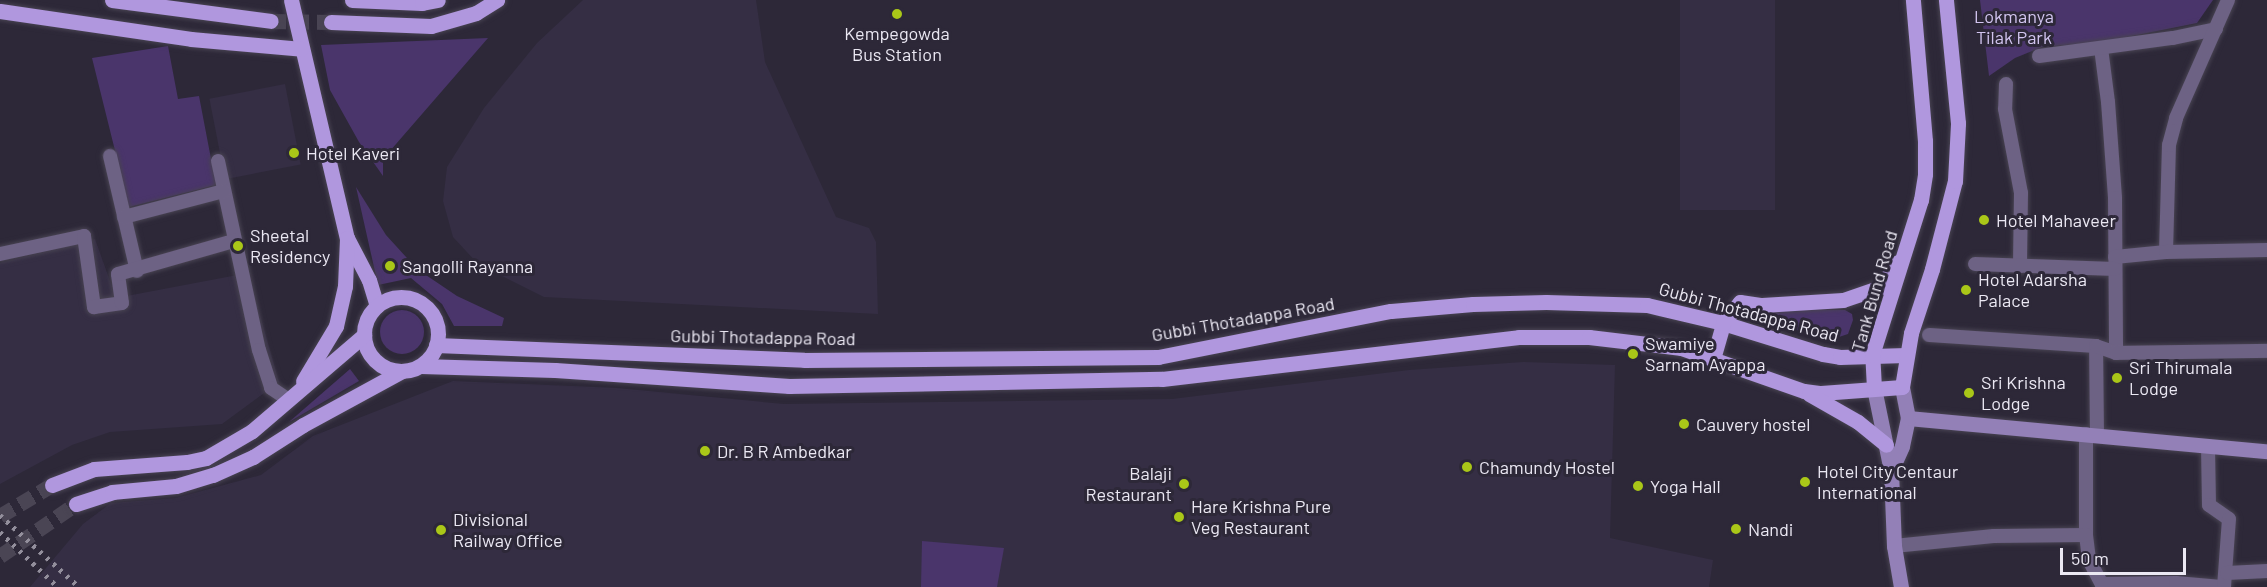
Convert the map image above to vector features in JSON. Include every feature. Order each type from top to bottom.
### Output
[{"type":"main road","points":[[112,0],[271,21]]},
{"type":"main road","points":[[291,0],[347,238],[369,280],[377,306]]},
{"type":"main road","points":[[352,0],[422,3],[438,0]]},
{"type":"main road","points":[[331,22],[431,26],[476,13],[497,0]]},
{"type":"main road","name":"Tank Bund Road","points":[[1874,388],[1872,355],[1921,200],[1925,174],[1925,141],[1913,0]]},
{"type":"main road","points":[[1891,471],[1902,446],[1908,418],[1902,387],[1906,355],[1949,211],[1955,181],[1958,123],[1946,0]]},
{"type":"main road","points":[[0,12],[191,39],[303,49]]},
{"type":"main road","points":[[292,396],[336,326],[345,286],[347,238]]},
{"type":"main road","points":[[1713,359],[1723,323],[1740,303],[1762,305],[1831,302],[1873,291],[1880,287],[1905,253]]},
{"type":"main road","points":[[402,371],[380,365],[366,346],[364,335],[370,314],[377,306],[400,297],[412,299],[423,305],[432,315],[437,336],[436,345],[428,360],[421,366]]},
{"type":"main road","name":"Gubbi Thotadappa Road","points":[[436,345],[804,360],[1158,357],[1391,311],[1508,302],[1647,305],[1723,323],[1823,354],[1840,357],[1906,355]]},
{"type":"main road","points":[[52,486],[94,469],[176,464],[206,458],[252,431],[364,335]]},
{"type":"main road","points":[[76,504],[112,492],[195,481],[254,457],[303,425],[402,371],[421,366],[555,370],[789,386],[1162,379],[1519,338],[1589,337],[1681,348],[1804,391],[1858,422],[1886,446]]},
{"type":"main road","points":[[1804,391],[1821,393],[1902,387]]},
{"type":"main road","points":[[1874,388],[1891,471],[1894,546],[1901,587]]},
{"type":"main road","points":[[1908,418],[2267,451]]},
{"type":"street","points":[[2166,252],[2169,145],[2176,118],[2229,0]]},
{"type":"street","points":[[2039,56],[2216,29]]},
{"type":"street","points":[[2101,48],[2108,102],[2115,198],[2116,353]]},
{"type":"street","points":[[2006,84],[2005,109],[2020,193],[2020,266]]},
{"type":"street","points":[[111,156],[137,271]]},
{"type":"street","points":[[218,161],[259,350],[271,388],[292,396]]},
{"type":"street","points":[[123,217],[224,192]]},
{"type":"street","points":[[0,254],[84,236],[94,307],[122,303],[118,274],[137,271],[234,241]]},
{"type":"street","points":[[1975,264],[2020,266],[2115,263],[2166,252],[2267,250]]},
{"type":"street","points":[[1929,335],[2096,346],[2116,353],[2267,351]]},
{"type":"street","points":[[2096,346],[2086,535],[2089,560],[2102,584],[2224,582],[2267,571]]},
{"type":"street","points":[[2208,447],[2209,506],[2229,519],[2224,582]]},
{"type":"street","points":[[1894,546],[1994,536],[2086,535]]},
{"type":"shaded area","points":[[583,0],[756,0],[765,62],[836,217],[869,228],[876,242],[878,314],[544,297],[478,264],[453,237],[443,201],[447,167],[484,108],[537,43]]},
{"type":"shaded area","points":[[1680,0],[1775,0],[1775,210],[1680,210]]},
{"type":"shaded area","points":[[285,84],[301,164],[225,179],[209,99]]},
{"type":"shaded area","points":[[95,239],[116,298],[248,273],[279,382],[222,424],[110,432],[72,445],[0,484],[0,263]]},
{"type":"shaded area","points":[[1523,362],[1615,365],[1610,538],[1713,560],[1709,587],[30,587],[83,524],[111,503],[176,498],[261,475],[313,436],[453,381],[617,388],[784,404],[1172,399],[1409,370]]},
{"type":"green space","name":"Lokmanya Tilak Park","points":[[1980,0],[2213,0],[2197,23],[2102,42],[2042,47],[2015,58],[1989,76]]},
{"type":"green space","points":[[488,38],[383,159],[383,176],[359,142],[330,90],[321,45]]},
{"type":"green space","points":[[168,46],[178,99],[199,96],[216,185],[129,207],[92,58]]},
{"type":"green space","points":[[356,187],[386,235],[417,269],[457,296],[504,318],[502,326],[454,326],[442,304],[411,278],[378,285]]},
{"type":"green space","points":[[1753,308],[1845,310],[1852,314],[1853,320],[1848,334],[1836,338],[1771,325],[1751,314]]},
{"type":"green space","points":[[402,310],[417,317],[424,332],[417,347],[402,354],[387,347],[380,332],[387,317]]},
{"type":"green space","points":[[350,369],[359,381],[289,422]]},
{"type":"green space","points":[[922,541],[1004,548],[997,587],[921,587]]},
{"type":"tunnel","points":[[271,21],[331,22]]},
{"type":"tunnel","points":[[0,516],[52,485]]},
{"type":"tunnel","points":[[0,556],[76,504]]},
{"type":"railway","points":[[0,515],[79,587]]},
{"type":"railway","points":[[0,532],[58,587]]},
{"type":"place","name":"Kempegowda Bus Station","points":[[897,14]]},
{"type":"place","name":"Hotel Kaveri","points":[[294,153]]},
{"type":"place","name":"Hotel Mahaveer","points":[[1984,220]]},
{"type":"place","name":"Sheetal Residency","points":[[238,246]]},
{"type":"place","name":"Sangolli Rayanna","points":[[390,266]]},
{"type":"place","name":"Hotel Adarsha Palace","points":[[1966,290]]},
{"type":"place","name":"Swamiye Sarnam Ayappa","points":[[1633,354]]},
{"type":"place","name":"Sri Thirumala Lodge","points":[[2117,378]]},
{"type":"place","name":"Sri Krishna Lodge","points":[[1969,393]]},
{"type":"place","name":"Cauvery hostel","points":[[1684,424]]},
{"type":"place","name":"Dr. B R Ambedkar","points":[[705,451]]},
{"type":"place","name":"Chamundy Hostel","points":[[1467,467]]},
{"type":"place","name":"Hotel City Centaur International","points":[[1805,482]]},
{"type":"place","name":"Balaji Restaurant","points":[[1184,484]]},
{"type":"place","name":"Yoga Hall","points":[[1638,486]]},
{"type":"place","name":"Hare Krishna Pure Veg Restaurant","points":[[1179,517]]},
{"type":"place","name":"Nandi","points":[[1736,529]]},
{"type":"place","name":"Divisional Railway Office","points":[[441,530]]}]
